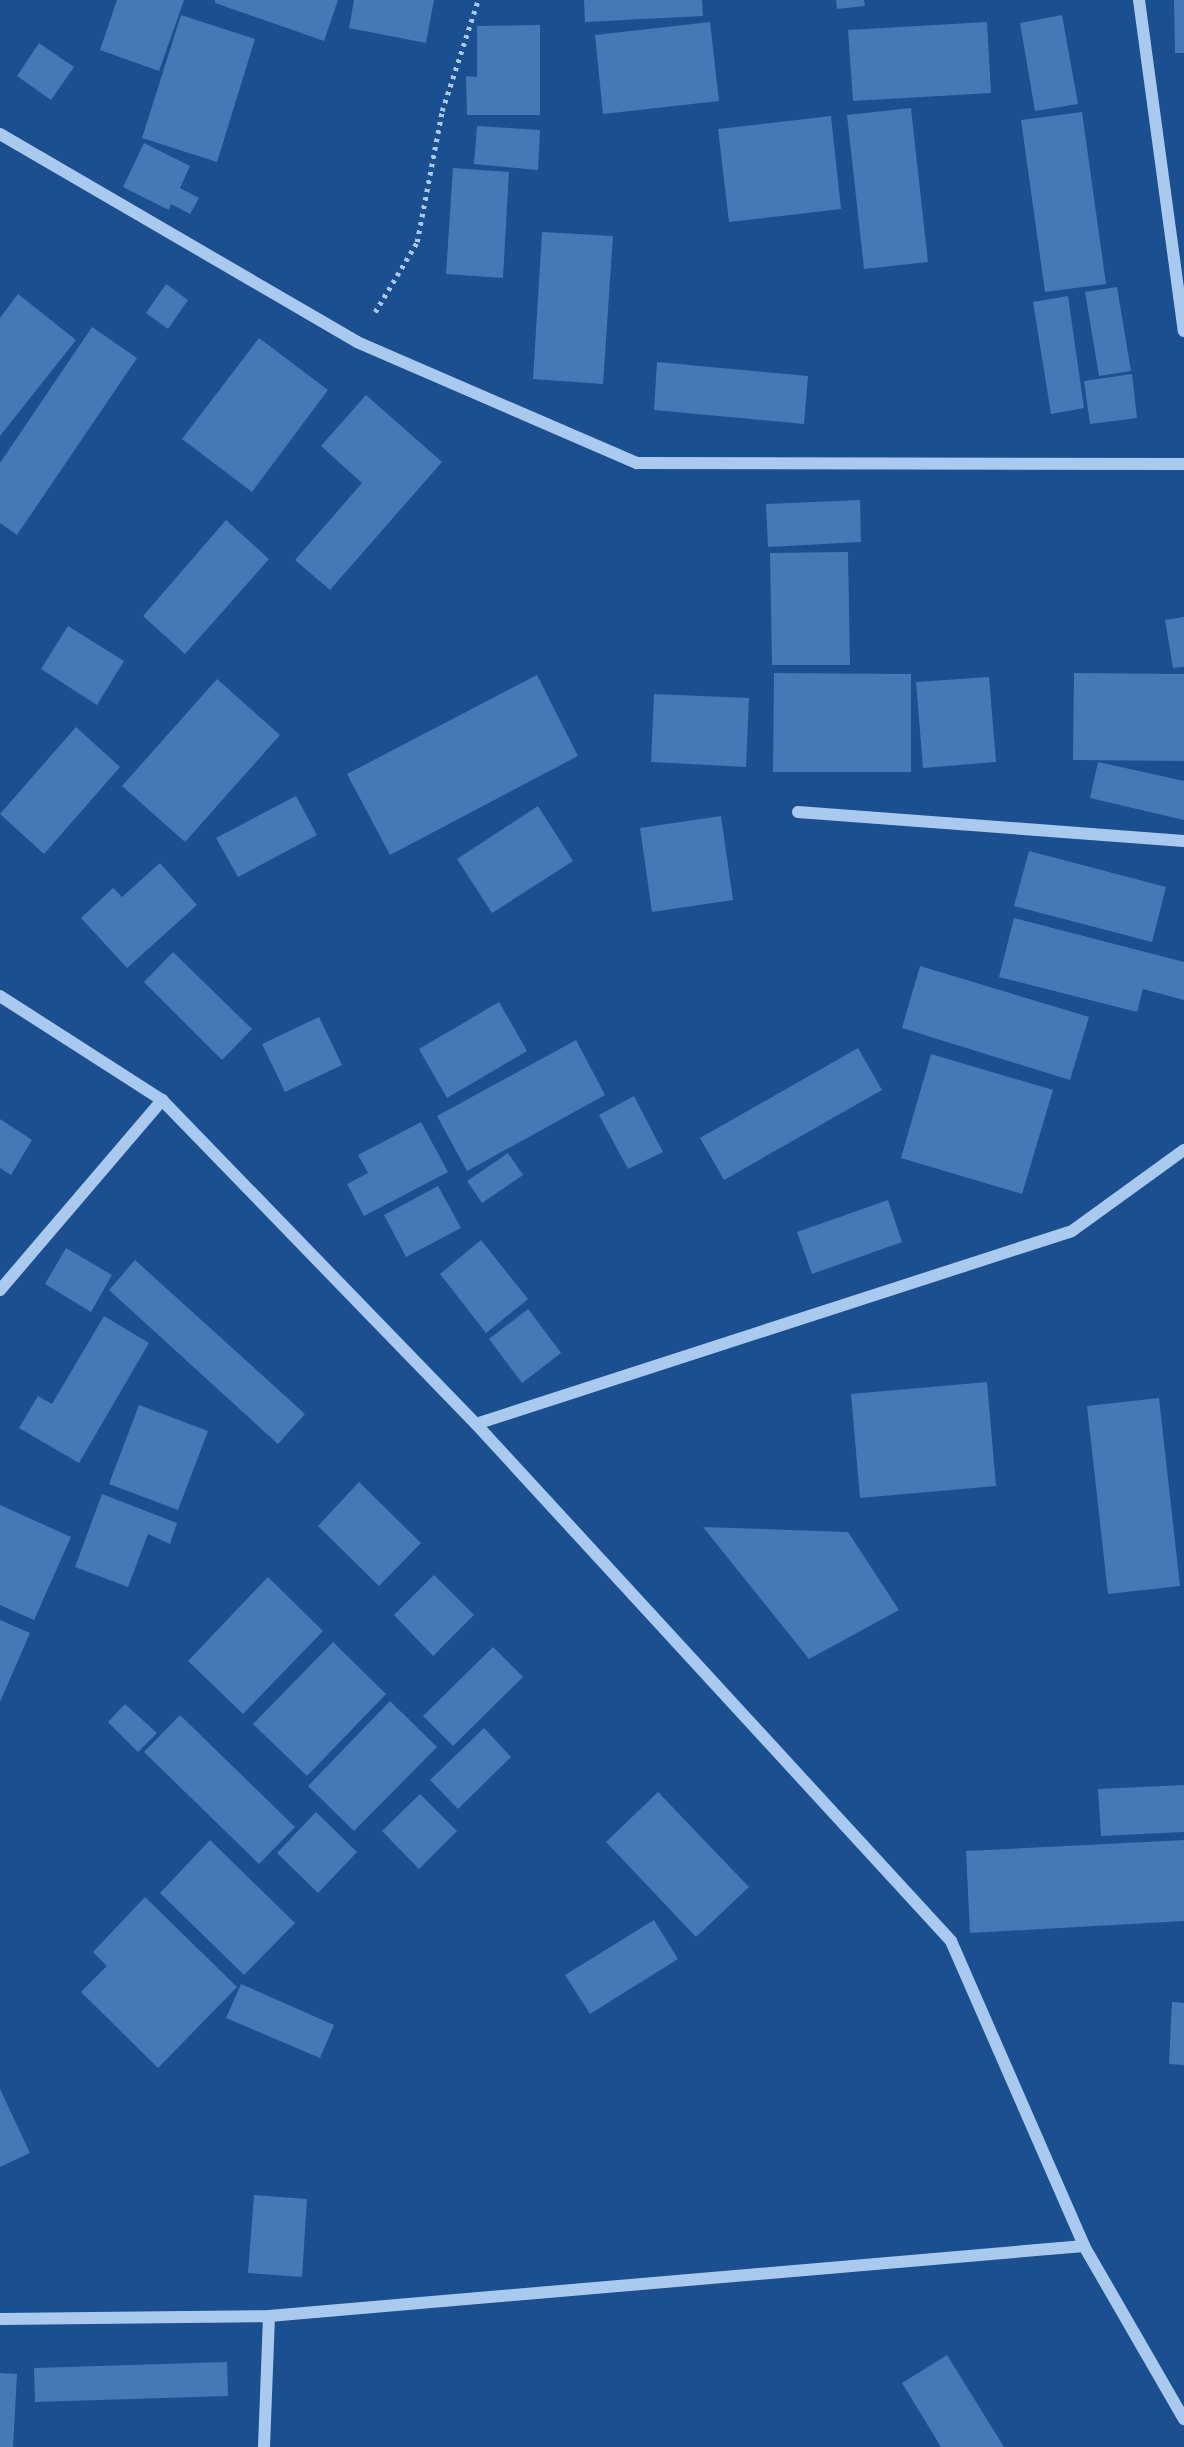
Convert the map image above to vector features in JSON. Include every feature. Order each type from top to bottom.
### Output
[{"type":"street","points":[[1139,0],[1184,331]]},
{"type":"street","points":[[0,134],[357,342],[637,463],[1184,464]]},
{"type":"street","points":[[798,812],[1184,841]]},
{"type":"street","points":[[0,996],[162,1100],[475,1424],[951,1941],[1084,2246],[1184,2419]]},
{"type":"street","points":[[0,1290],[162,1100]]},
{"type":"street","points":[[475,1424],[1072,1231],[1184,1150]]},
{"type":"street","points":[[0,2319],[269,2316],[1084,2246]]},
{"type":"street","points":[[264,2447],[269,2316]]},
{"type":"path","points":[[357,342],[417,242],[442,111],[478,0]]},
{"type":"building","points":[[117,0],[184,0],[159,71],[100,50]]},
{"type":"building","points":[[215,0],[338,0],[324,41],[215,3]]},
{"type":"building","points":[[354,0],[434,0],[426,43],[349,28]]},
{"type":"building","points":[[584,0],[702,0],[703,16],[585,22]]},
{"type":"building","points":[[836,0],[864,0],[865,6],[837,9]]},
{"type":"building","points":[[1174,0],[1184,0],[1184,53],[1175,53]]},
{"type":"building","points":[[181,15],[255,39],[217,162],[142,138]]},
{"type":"building","points":[[1062,15],[1078,104],[1035,111],[1020,23]]},
{"type":"building","points":[[710,22],[719,101],[603,114],[595,35]]},
{"type":"building","points":[[987,22],[991,93],[853,101],[848,30]]},
{"type":"building","points":[[540,25],[540,115],[467,115],[466,76],[477,77],[477,26]]},
{"type":"building","points":[[39,43],[74,67],[51,100],[17,76]]},
{"type":"building","points":[[911,108],[928,262],[864,269],[847,115]]},
{"type":"building","points":[[1082,112],[1106,284],[1045,292],[1021,120]]},
{"type":"building","points":[[831,116],[841,209],[729,222],[718,129]]},
{"type":"building","points":[[477,126],[540,130],[538,170],[474,164]]},
{"type":"building","points":[[144,143],[190,166],[180,188],[199,198],[190,214],[171,204],[169,210],[123,187]]},
{"type":"building","points":[[453,168],[509,172],[503,278],[446,274]]},
{"type":"building","points":[[542,232],[613,236],[603,384],[533,379]]},
{"type":"building","points":[[166,284],[188,300],[168,329],[146,313]]},
{"type":"building","points":[[1117,287],[1131,371],[1099,376],[1085,292]]},
{"type":"building","points":[[18,294],[76,340],[0,436],[0,318]]},
{"type":"building","points":[[1068,296],[1084,408],[1051,414],[1033,302]]},
{"type":"building","points":[[92,327],[137,358],[17,535],[0,523],[0,463]]},
{"type":"building","points":[[259,338],[328,390],[252,492],[182,439]]},
{"type":"building","points":[[657,362],[808,376],[804,424],[654,410]]},
{"type":"building","points":[[1132,374],[1137,418],[1090,424],[1084,381]]},
{"type":"building","points":[[366,395],[442,462],[330,590],[295,560],[362,483],[321,446]]},
{"type":"building","points":[[860,500],[861,542],[768,547],[766,504]]},
{"type":"building","points":[[226,520],[269,559],[185,654],[143,616]]},
{"type":"building","points":[[848,552],[850,665],[772,665],[770,553]]},
{"type":"building","points":[[1184,617],[1184,667],[1173,668],[1165,620]]},
{"type":"building","points":[[68,626],[124,661],[97,705],[41,669]]},
{"type":"building","points":[[774,673],[911,674],[911,772],[773,772]]},
{"type":"building","points":[[1074,673],[1184,674],[1184,761],[1073,760]]},
{"type":"building","points":[[537,675],[578,756],[390,855],[347,774]]},
{"type":"building","points":[[989,677],[996,762],[923,768],[916,682]]},
{"type":"building","points":[[217,679],[280,735],[185,842],[122,786]]},
{"type":"building","points":[[654,694],[749,698],[746,767],[651,762]]},
{"type":"building","points":[[76,727],[120,767],[44,854],[0,814]]},
{"type":"building","points":[[1098,762],[1184,781],[1184,820],[1090,798]]},
{"type":"building","points":[[296,796],[317,835],[238,877],[216,838]]},
{"type":"building","points":[[538,806],[573,861],[492,913],[457,859]]},
{"type":"building","points":[[721,816],[733,900],[652,912],[640,828]]},
{"type":"building","points":[[1029,851],[1166,887],[1152,942],[1014,906]]},
{"type":"building","points":[[160,863],[197,905],[127,968],[81,918],[113,888],[122,897]]},
{"type":"building","points":[[1014,918],[1184,962],[1184,1000],[1143,989],[1137,1012],[999,977]]},
{"type":"building","points":[[173,952],[252,1029],[222,1060],[144,982]]},
{"type":"building","points":[[920,966],[1089,1017],[1070,1080],[902,1028]]},
{"type":"building","points":[[499,1002],[527,1051],[447,1098],[419,1049]]},
{"type":"building","points":[[319,1017],[342,1065],[285,1092],[262,1044]]},
{"type":"building","points":[[576,1040],[605,1095],[467,1171],[437,1116]]},
{"type":"building","points":[[858,1048],[882,1090],[724,1180],[700,1138]]},
{"type":"building","points":[[931,1054],[1053,1090],[1022,1194],[901,1158]]},
{"type":"building","points":[[634,1096],[663,1152],[628,1169],[599,1115]]},
{"type":"building","points":[[0,1119],[32,1140],[11,1175],[0,1168]]},
{"type":"building","points":[[421,1122],[448,1172],[364,1216],[347,1184],[368,1173],[358,1155]]},
{"type":"building","points":[[508,1153],[523,1175],[482,1203],[467,1181]]},
{"type":"building","points":[[438,1186],[461,1228],[406,1257],[384,1215]]},
{"type":"building","points":[[888,1200],[902,1242],[812,1274],[797,1232]]},
{"type":"building","points":[[481,1240],[528,1299],[486,1333],[440,1274]]},
{"type":"building","points":[[66,1248],[112,1275],[91,1312],[45,1284]]},
{"type":"building","points":[[135,1260],[305,1414],[278,1444],[109,1290]]},
{"type":"building","points":[[528,1309],[561,1353],[522,1383],[489,1339]]},
{"type":"building","points":[[104,1316],[149,1343],[79,1463],[19,1428],[38,1396],[52,1404]]},
{"type":"building","points":[[987,1382],[996,1486],[860,1498],[851,1394]]},
{"type":"building","points":[[1159,1398],[1180,1586],[1108,1594],[1087,1406]]},
{"type":"building","points":[[139,1405],[208,1431],[178,1510],[109,1484]]},
{"type":"building","points":[[359,1482],[421,1543],[379,1586],[318,1526]]},
{"type":"building","points":[[102,1494],[177,1523],[170,1544],[148,1534],[128,1587],[75,1567]]},
{"type":"building","points":[[0,1505],[71,1537],[34,1620],[0,1605]]},
{"type":"building","points":[[703,1527],[848,1532],[899,1610],[809,1659]]},
{"type":"building","points":[[434,1575],[474,1615],[433,1656],[394,1615]]},
{"type":"building","points":[[268,1577],[323,1631],[243,1714],[188,1661]]},
{"type":"building","points":[[0,1620],[30,1633],[0,1702]]},
{"type":"building","points":[[333,1642],[386,1694],[307,1776],[253,1724]]},
{"type":"building","points":[[493,1647],[523,1677],[453,1746],[423,1716]]},
{"type":"building","points":[[390,1701],[437,1747],[354,1831],[308,1786]]},
{"type":"building","points":[[125,1704],[157,1733],[138,1752],[108,1722]]},
{"type":"building","points":[[180,1715],[295,1827],[259,1864],[144,1752]]},
{"type":"building","points":[[484,1728],[511,1757],[458,1809],[430,1780]]},
{"type":"building","points":[[1184,1785],[1184,1832],[1101,1836],[1098,1789]]},
{"type":"building","points":[[658,1792],[749,1887],[696,1937],[606,1842]]},
{"type":"building","points":[[420,1794],[457,1831],[419,1869],[382,1831]]},
{"type":"building","points":[[316,1812],[357,1852],[318,1893],[277,1853]]},
{"type":"building","points":[[210,1840],[295,1923],[244,1975],[160,1893]]},
{"type":"building","points":[[1184,1840],[1184,1921],[970,1933],[966,1851]]},
{"type":"building","points":[[145,1897],[237,1987],[158,2068],[81,1992],[107,1966],[93,1952]]},
{"type":"building","points":[[654,1920],[678,1959],[590,2014],[565,1975]]},
{"type":"building","points":[[241,1984],[334,2025],[320,2058],[226,2018]]},
{"type":"building","points":[[1172,2002],[1184,2003],[1184,2065],[1169,2064]]},
{"type":"building","points":[[0,2089],[30,2153],[0,2167]]},
{"type":"building","points":[[254,2195],[307,2199],[302,2277],[248,2273]]},
{"type":"building","points":[[947,2355],[1004,2447],[941,2447],[902,2383]]},
{"type":"building","points":[[227,2362],[228,2396],[35,2402],[34,2368]]},
{"type":"building","points":[[0,2373],[17,2374],[13,2447],[0,2447]]}]
